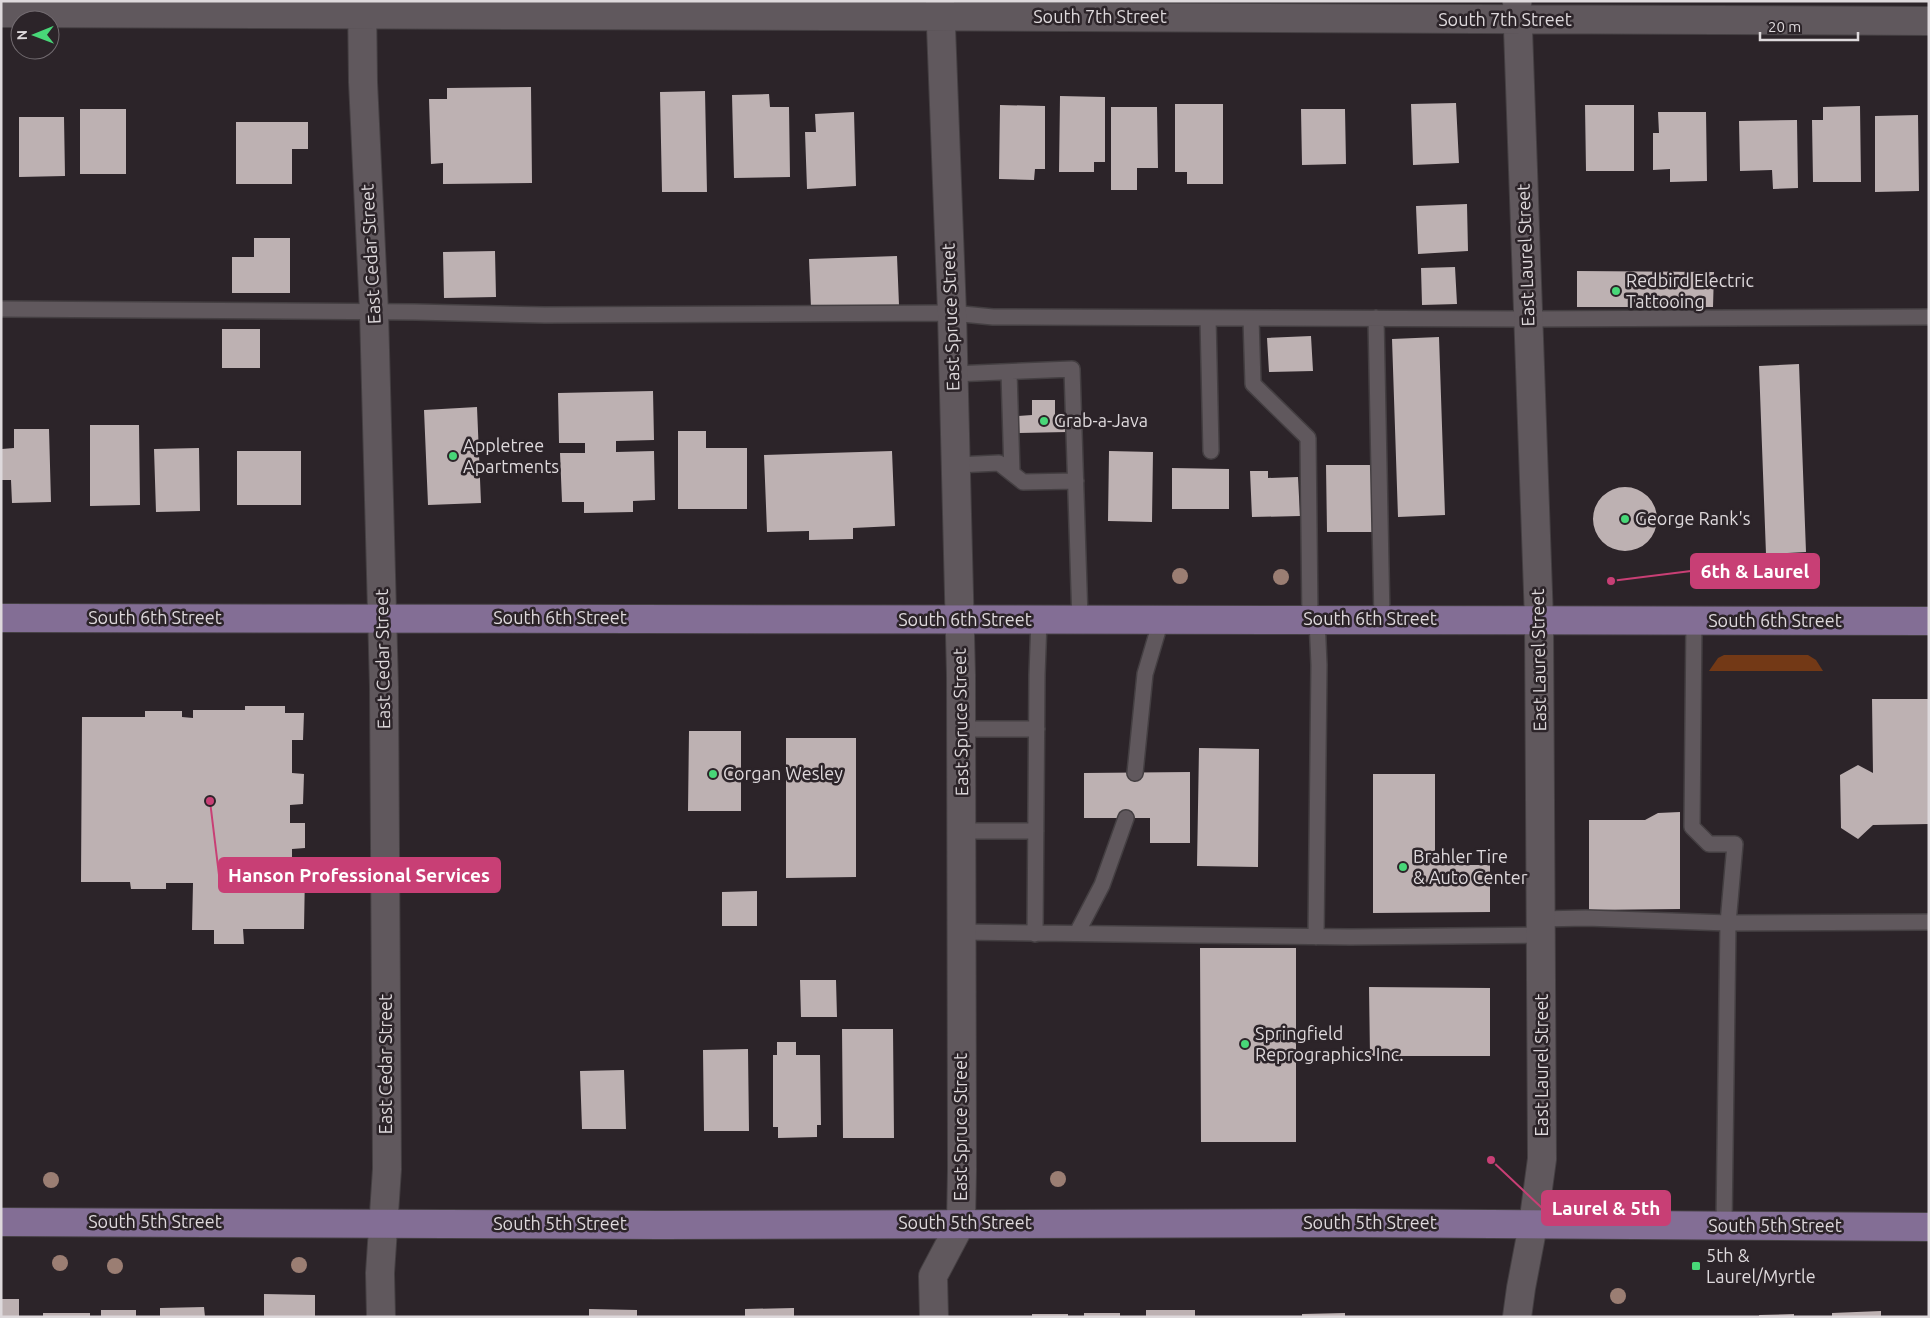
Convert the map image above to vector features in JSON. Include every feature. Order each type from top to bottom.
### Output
[{"type":"main road","name":"South 6th Street","points":[[1,618],[1929,621]]},
{"type":"main road","name":"South 5th Street","points":[[1,1222],[383,1224],[1351,1223],[1929,1227]]},
{"type":"street","name":"South 7th Street","points":[[1,13],[363,7],[940,8],[1517,11],[1929,21]]},
{"type":"street","name":"East Cedar Street","points":[[363,7],[363,82],[374,312],[382,618],[387,1169],[380,1273],[382,1317]]},
{"type":"street","name":"East Spruce Street","points":[[934,1317],[933,1276],[961,1223],[962,1169],[959,619],[952,313],[940,8]]},
{"type":"street","name":"East Laurel Street","points":[[1517,11],[1539,620],[1542,1159],[1517,1317]]},
{"type":"lane","points":[[1,309],[374,312],[545,316],[952,313],[993,317],[1208,318],[1929,317]]},
{"type":"lane","points":[[1208,318],[1211,450]]},
{"type":"lane","points":[[1251,318],[1253,384],[1308,438],[1313,619],[1319,665],[1316,937]]},
{"type":"lane","points":[[1376,318],[1382,620]]},
{"type":"lane","points":[[953,374],[1072,369],[1080,620]]},
{"type":"lane","points":[[1009,372],[1012,473]]},
{"type":"lane","points":[[956,465],[999,463],[1023,482],[1076,481]]},
{"type":"lane","points":[[1035,934],[1040,620]]},
{"type":"lane","points":[[1135,773],[1145,674],[1161,620]]},
{"type":"lane","points":[[1694,621],[1692,827],[1708,844],[1735,844],[1728,923],[1724,1226]]},
{"type":"lane","points":[[961,728],[1037,729]]},
{"type":"lane","points":[[1077,933],[1102,885],[1126,818]]},
{"type":"lane","points":[[961,831],[1036,832]]},
{"type":"lane","points":[[962,932],[1316,937],[1541,927],[1586,918],[1728,923],[1929,922]]},
{"type":"shaded area","points":[[1724,655],[1808,655],[1816,660],[1823,671],[1709,671],[1718,658]]},
{"type":"building","points":[[531,87],[532,183],[443,184],[443,163],[431,164],[429,99],[447,99],[447,88]]},
{"type":"building","points":[[705,91],[707,192],[662,192],[660,92]]},
{"type":"building","points":[[769,94],[770,107],[789,107],[790,177],[734,178],[732,95]]},
{"type":"building","points":[[1060,96],[1105,97],[1105,162],[1094,162],[1094,172],[1059,172]]},
{"type":"building","points":[[1456,103],[1459,163],[1413,165],[1411,104]]},
{"type":"building","points":[[1175,104],[1223,104],[1223,184],[1187,184],[1187,172],[1175,172]]},
{"type":"building","points":[[1000,105],[1045,106],[1045,169],[1035,169],[1034,180],[999,179]]},
{"type":"building","points":[[1585,105],[1634,105],[1634,171],[1586,171]]},
{"type":"building","points":[[1860,106],[1861,182],[1813,182],[1812,120],[1823,120],[1823,107]]},
{"type":"building","points":[[1111,107],[1157,107],[1158,168],[1137,168],[1137,190],[1111,190]]},
{"type":"building","points":[[80,109],[126,109],[126,174],[80,174]]},
{"type":"building","points":[[1301,109],[1345,109],[1346,164],[1302,165]]},
{"type":"building","points":[[854,112],[856,186],[807,189],[805,132],[816,132],[815,114]]},
{"type":"building","points":[[1658,112],[1706,112],[1707,181],[1670,182],[1670,169],[1653,170],[1653,133],[1659,133]]},
{"type":"building","points":[[1918,115],[1919,191],[1875,192],[1875,116]]},
{"type":"building","points":[[19,117],[64,117],[65,176],[19,177]]},
{"type":"building","points":[[1797,120],[1798,188],[1773,189],[1772,170],[1740,171],[1739,121]]},
{"type":"building","points":[[236,122],[308,122],[308,149],[292,149],[292,184],[236,184]]},
{"type":"building","points":[[1467,204],[1468,251],[1418,254],[1416,206]]},
{"type":"building","points":[[254,238],[290,238],[290,293],[232,293],[232,257],[254,257]]},
{"type":"building","points":[[495,251],[496,297],[444,298],[443,252]]},
{"type":"building","points":[[897,256],[899,305],[811,308],[809,259]]},
{"type":"building","points":[[1455,267],[1457,304],[1422,305],[1421,268]]},
{"type":"building","points":[[1577,271],[1714,272],[1713,307],[1577,307]]},
{"type":"building","points":[[222,329],[260,329],[260,368],[222,368]]},
{"type":"building","points":[[1311,336],[1313,371],[1269,372],[1267,338]]},
{"type":"building","points":[[1439,337],[1445,515],[1398,517],[1392,339]]},
{"type":"building","points":[[1799,364],[1806,552],[1766,554],[1759,366]]},
{"type":"building","points":[[653,391],[654,440],[616,441],[616,452],[654,451],[655,500],[633,501],[633,512],[584,513],[584,502],[562,502],[560,453],[585,453],[585,443],[559,443],[558,393]]},
{"type":"building","points":[[1032,400],[1055,400],[1055,415],[1066,414],[1067,432],[1019,433],[1018,416],[1032,415]]},
{"type":"building","name":"Appletree Apartments","points":[[477,407],[481,503],[428,505],[424,410]]},
{"type":"building","points":[[90,425],[139,425],[140,505],[90,506]]},
{"type":"building","points":[[14,429],[49,429],[51,502],[12,503],[11,480],[2,480],[2,449],[14,448]]},
{"type":"building","points":[[678,431],[706,431],[706,448],[747,448],[747,509],[678,509]]},
{"type":"building","points":[[199,448],[200,511],[156,512],[154,449]]},
{"type":"building","points":[[237,451],[301,451],[301,505],[237,505]]},
{"type":"building","points":[[892,451],[895,526],[853,528],[853,539],[809,540],[809,531],[767,532],[764,455]]},
{"type":"building","points":[[1109,451],[1153,452],[1152,522],[1108,521]]},
{"type":"building","points":[[1326,465],[1373,465],[1373,532],[1327,532]]},
{"type":"building","points":[[1172,468],[1229,469],[1229,509],[1172,509]]},
{"type":"building","points":[[1250,471],[1268,471],[1268,478],[1298,477],[1300,516],[1252,517]]},
{"type":"building","points":[[1619,487],[1631,487],[1648,496],[1655,507],[1657,519],[1655,531],[1648,542],[1631,551],[1619,551],[1607,546],[1598,537],[1593,525],[1593,513],[1598,501],[1607,492]]},
{"type":"building","points":[[1872,699],[1929,699],[1929,824],[1873,825],[1858,839],[1841,828],[1840,775],[1858,765],[1873,773]]},
{"type":"building","points":[[245,706],[285,706],[285,713],[304,713],[303,740],[292,740],[292,773],[304,774],[303,804],[290,805],[290,823],[305,823],[305,848],[292,849],[292,873],[305,872],[304,929],[243,929],[244,944],[214,944],[214,930],[192,930],[193,883],[166,883],[166,889],[131,889],[130,882],[81,882],[82,717],[145,717],[145,711],[182,711],[182,717],[193,718],[193,710],[245,710]]},
{"type":"building","points":[[689,731],[741,731],[741,811],[688,811]]},
{"type":"building","points":[[786,738],[856,738],[856,877],[786,878]]},
{"type":"building","points":[[1199,748],[1259,749],[1258,867],[1197,866]]},
{"type":"building","points":[[1190,772],[1190,843],[1150,843],[1150,818],[1084,818],[1084,773]]},
{"type":"building","points":[[1373,774],[1435,774],[1435,865],[1490,865],[1490,912],[1373,913]]},
{"type":"building","points":[[1680,812],[1680,909],[1589,910],[1589,820],[1645,820],[1658,813]]},
{"type":"building","points":[[757,891],[757,926],[722,926],[722,892]]},
{"type":"building","points":[[1200,948],[1296,948],[1296,1142],[1201,1142]]},
{"type":"building","points":[[800,980],[836,980],[837,1017],[801,1017]]},
{"type":"building","points":[[1369,987],[1490,988],[1490,1056],[1370,1056]]},
{"type":"building","points":[[842,1029],[893,1029],[894,1138],[843,1138]]},
{"type":"building","points":[[777,1042],[796,1042],[796,1055],[820,1055],[821,1125],[817,1125],[817,1137],[778,1138],[778,1127],[773,1127],[773,1055],[777,1055]]},
{"type":"building","points":[[748,1049],[749,1131],[704,1131],[703,1050]]},
{"type":"building","points":[[624,1070],[626,1129],[582,1129],[580,1071]]},
{"type":"building","points":[[264,1294],[315,1295],[315,1317],[264,1317]]},
{"type":"building","points":[[1,1299],[19,1299],[19,1317],[1,1317]]},
{"type":"building","points":[[204,1307],[205,1317],[160,1317],[160,1308]]},
{"type":"building","points":[[794,1308],[794,1317],[745,1317],[745,1309]]},
{"type":"building","points":[[589,1309],[637,1310],[637,1317],[589,1317]]},
{"type":"building","points":[[101,1310],[136,1310],[136,1317],[101,1317]]},
{"type":"building","points":[[1146,1310],[1195,1310],[1195,1317],[1146,1317]]},
{"type":"building","points":[[1881,1311],[1881,1317],[1832,1317],[1832,1313]]},
{"type":"building","points":[[43,1313],[90,1313],[90,1317],[43,1317]]},
{"type":"building","points":[[1084,1313],[1120,1313],[1120,1317],[1084,1317]]},
{"type":"building","points":[[1345,1313],[1345,1317],[1302,1317],[1302,1314]]},
{"type":"building","points":[[1032,1314],[1068,1314],[1068,1317],[1032,1317]]},
{"type":"building","points":[[1794,1314],[1794,1317],[1759,1317],[1759,1315]]},
{"type":"place","name":"Redbird Electric Tattooing","points":[[1616,291]]},
{"type":"place","name":"Grab-a-Java","points":[[1044,421]]},
{"type":"place","name":"Appletree Apartments","points":[[453,456]]},
{"type":"place","name":"George Rank's","points":[[1625,519]]},
{"type":"place","name":"6th & Laurel","points":[[1611,581]]},
{"type":"place","name":"Corgan Wesley","points":[[713,774]]},
{"type":"place","name":"Hanson Professional Services","points":[[210,801]]},
{"type":"place","name":"Brahler Tire & Auto Center","points":[[1403,867]]},
{"type":"place","name":"Springfield Reprographics Inc.","points":[[1245,1044]]},
{"type":"place","name":"Laurel & 5th","points":[[1491,1160]]},
{"type":"place","name":"5th & Laurel/Myrtle","points":[[1696,1266]]}]
